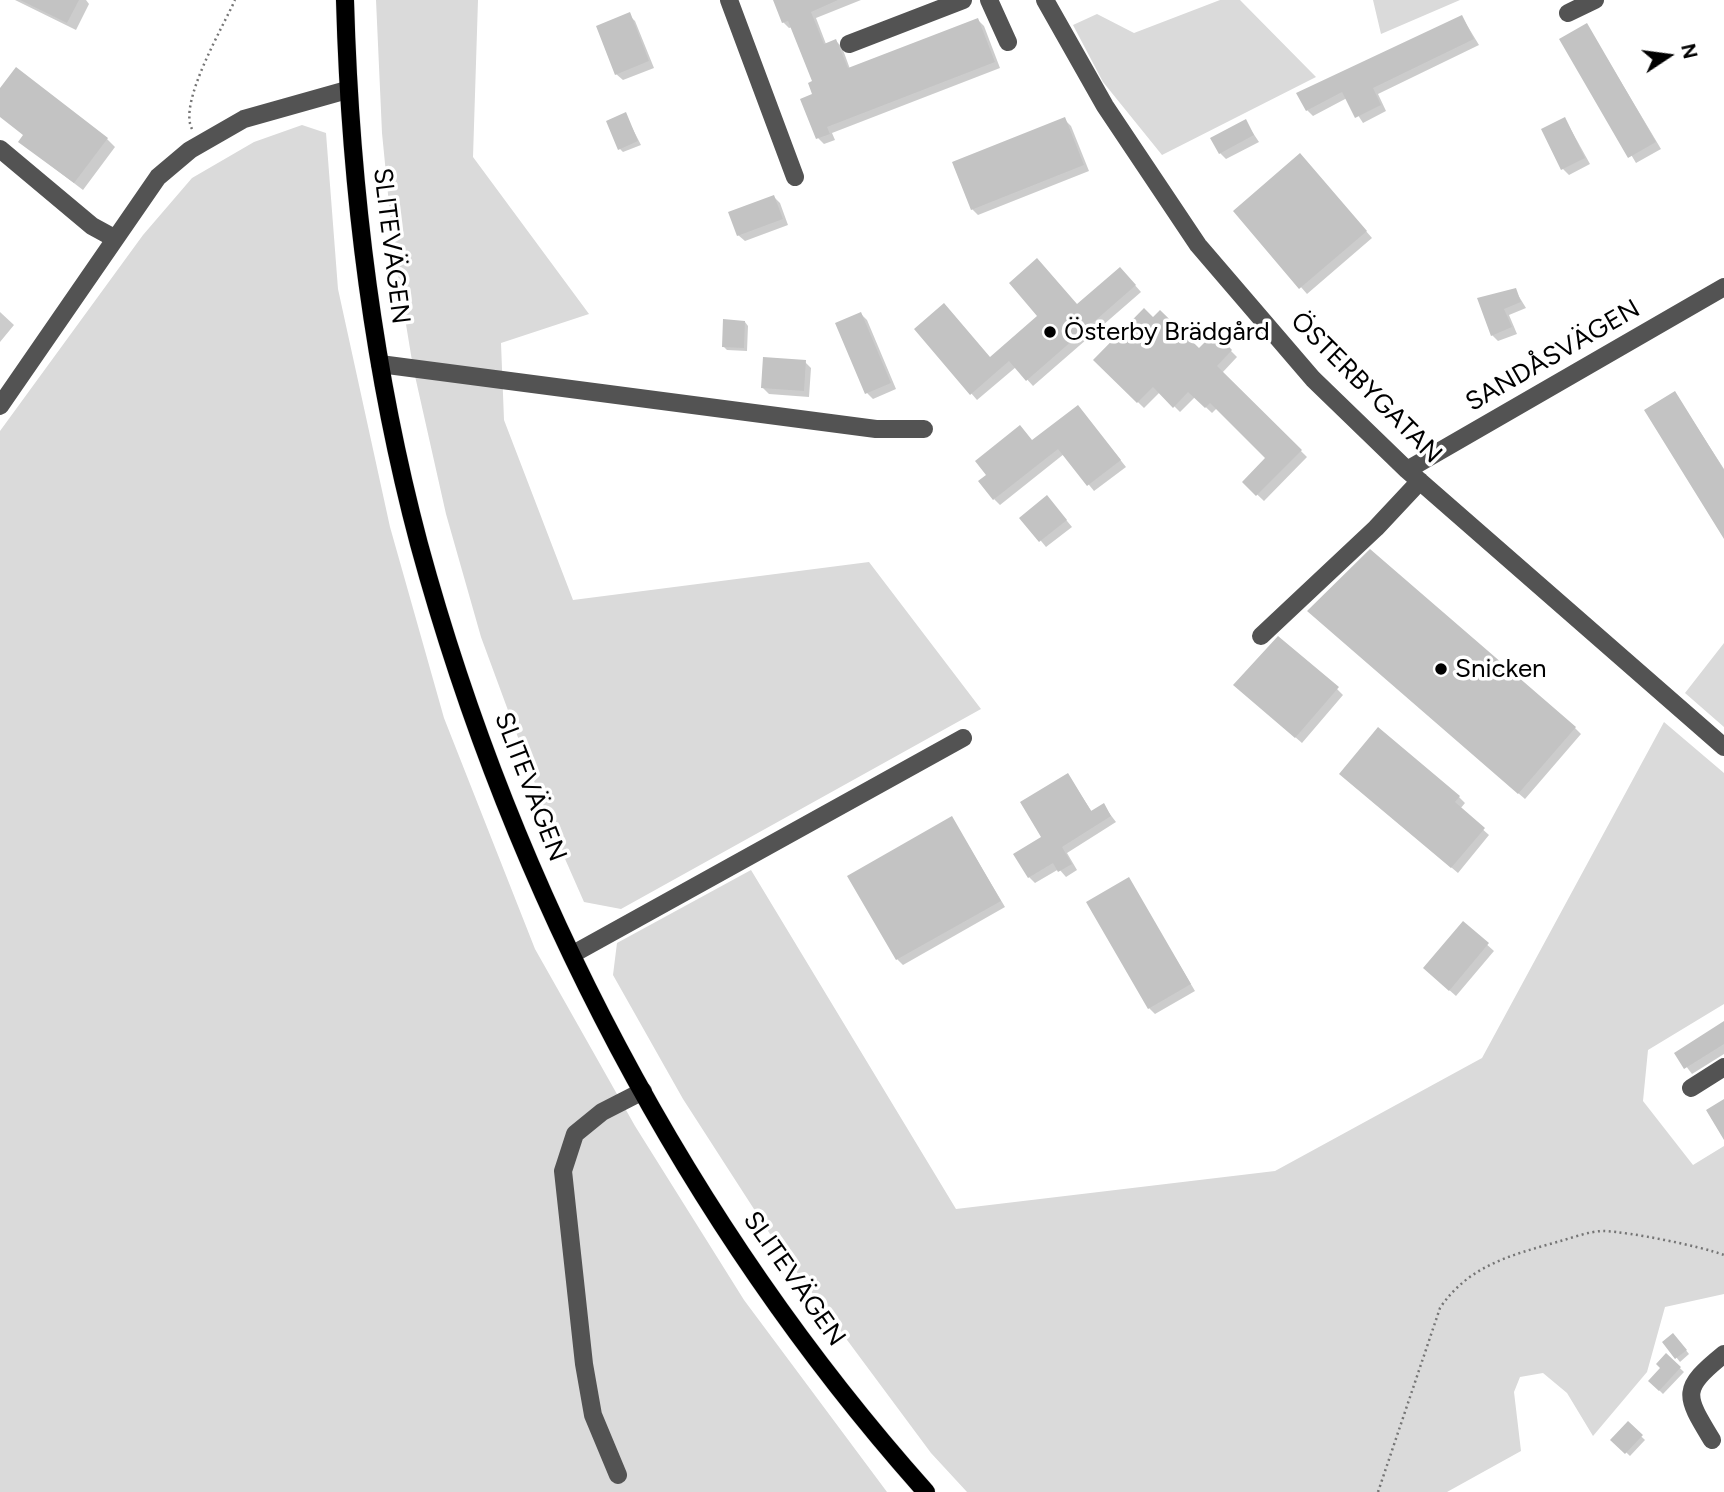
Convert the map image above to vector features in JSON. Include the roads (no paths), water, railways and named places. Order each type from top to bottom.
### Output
[{"type":"main road","name":"SLITEVÄGEN","points":[[345,0],[347,90],[364,254],[380,364],[419,541],[448,642],[486,749],[542,888],[573,954],[674,1147],[793,1325],[853,1406],[926,1492]]},
{"type":"street","points":[[729,0],[794,177]]},
{"type":"street","points":[[849,44],[963,0]]},
{"type":"street","points":[[989,0],[1008,42]]},
{"type":"street","name":"ÖSTERBYGATAN","points":[[1045,0],[1105,106],[1198,245],[1313,379],[1413,475],[1724,747]]},
{"type":"street","points":[[1568,13],[1595,0]]},
{"type":"street","points":[[0,406],[158,177],[200,144],[244,119],[347,90]]},
{"type":"street","points":[[0,149],[92,226],[114,238]]},
{"type":"street","name":"SANDÅSVÄGEN","points":[[1261,636],[1376,528],[1413,475],[1724,287]]},
{"type":"street","points":[[380,364],[877,429],[924,429]]},
{"type":"street","points":[[573,954],[963,738]]},
{"type":"street","points":[[1691,1087],[1724,1068]]},
{"type":"street","points":[[618,1475],[593,1415],[584,1364],[563,1171],[575,1134],[602,1112],[643,1091]]},
{"type":"street","points":[[1712,1440],[1692,1408],[1689,1391],[1694,1381],[1724,1354]]},
{"type":"place","name":"Österby Brädgård","points":[[1050,332]]},
{"type":"place","name":"Snicken","points":[[1441,669]]}]
